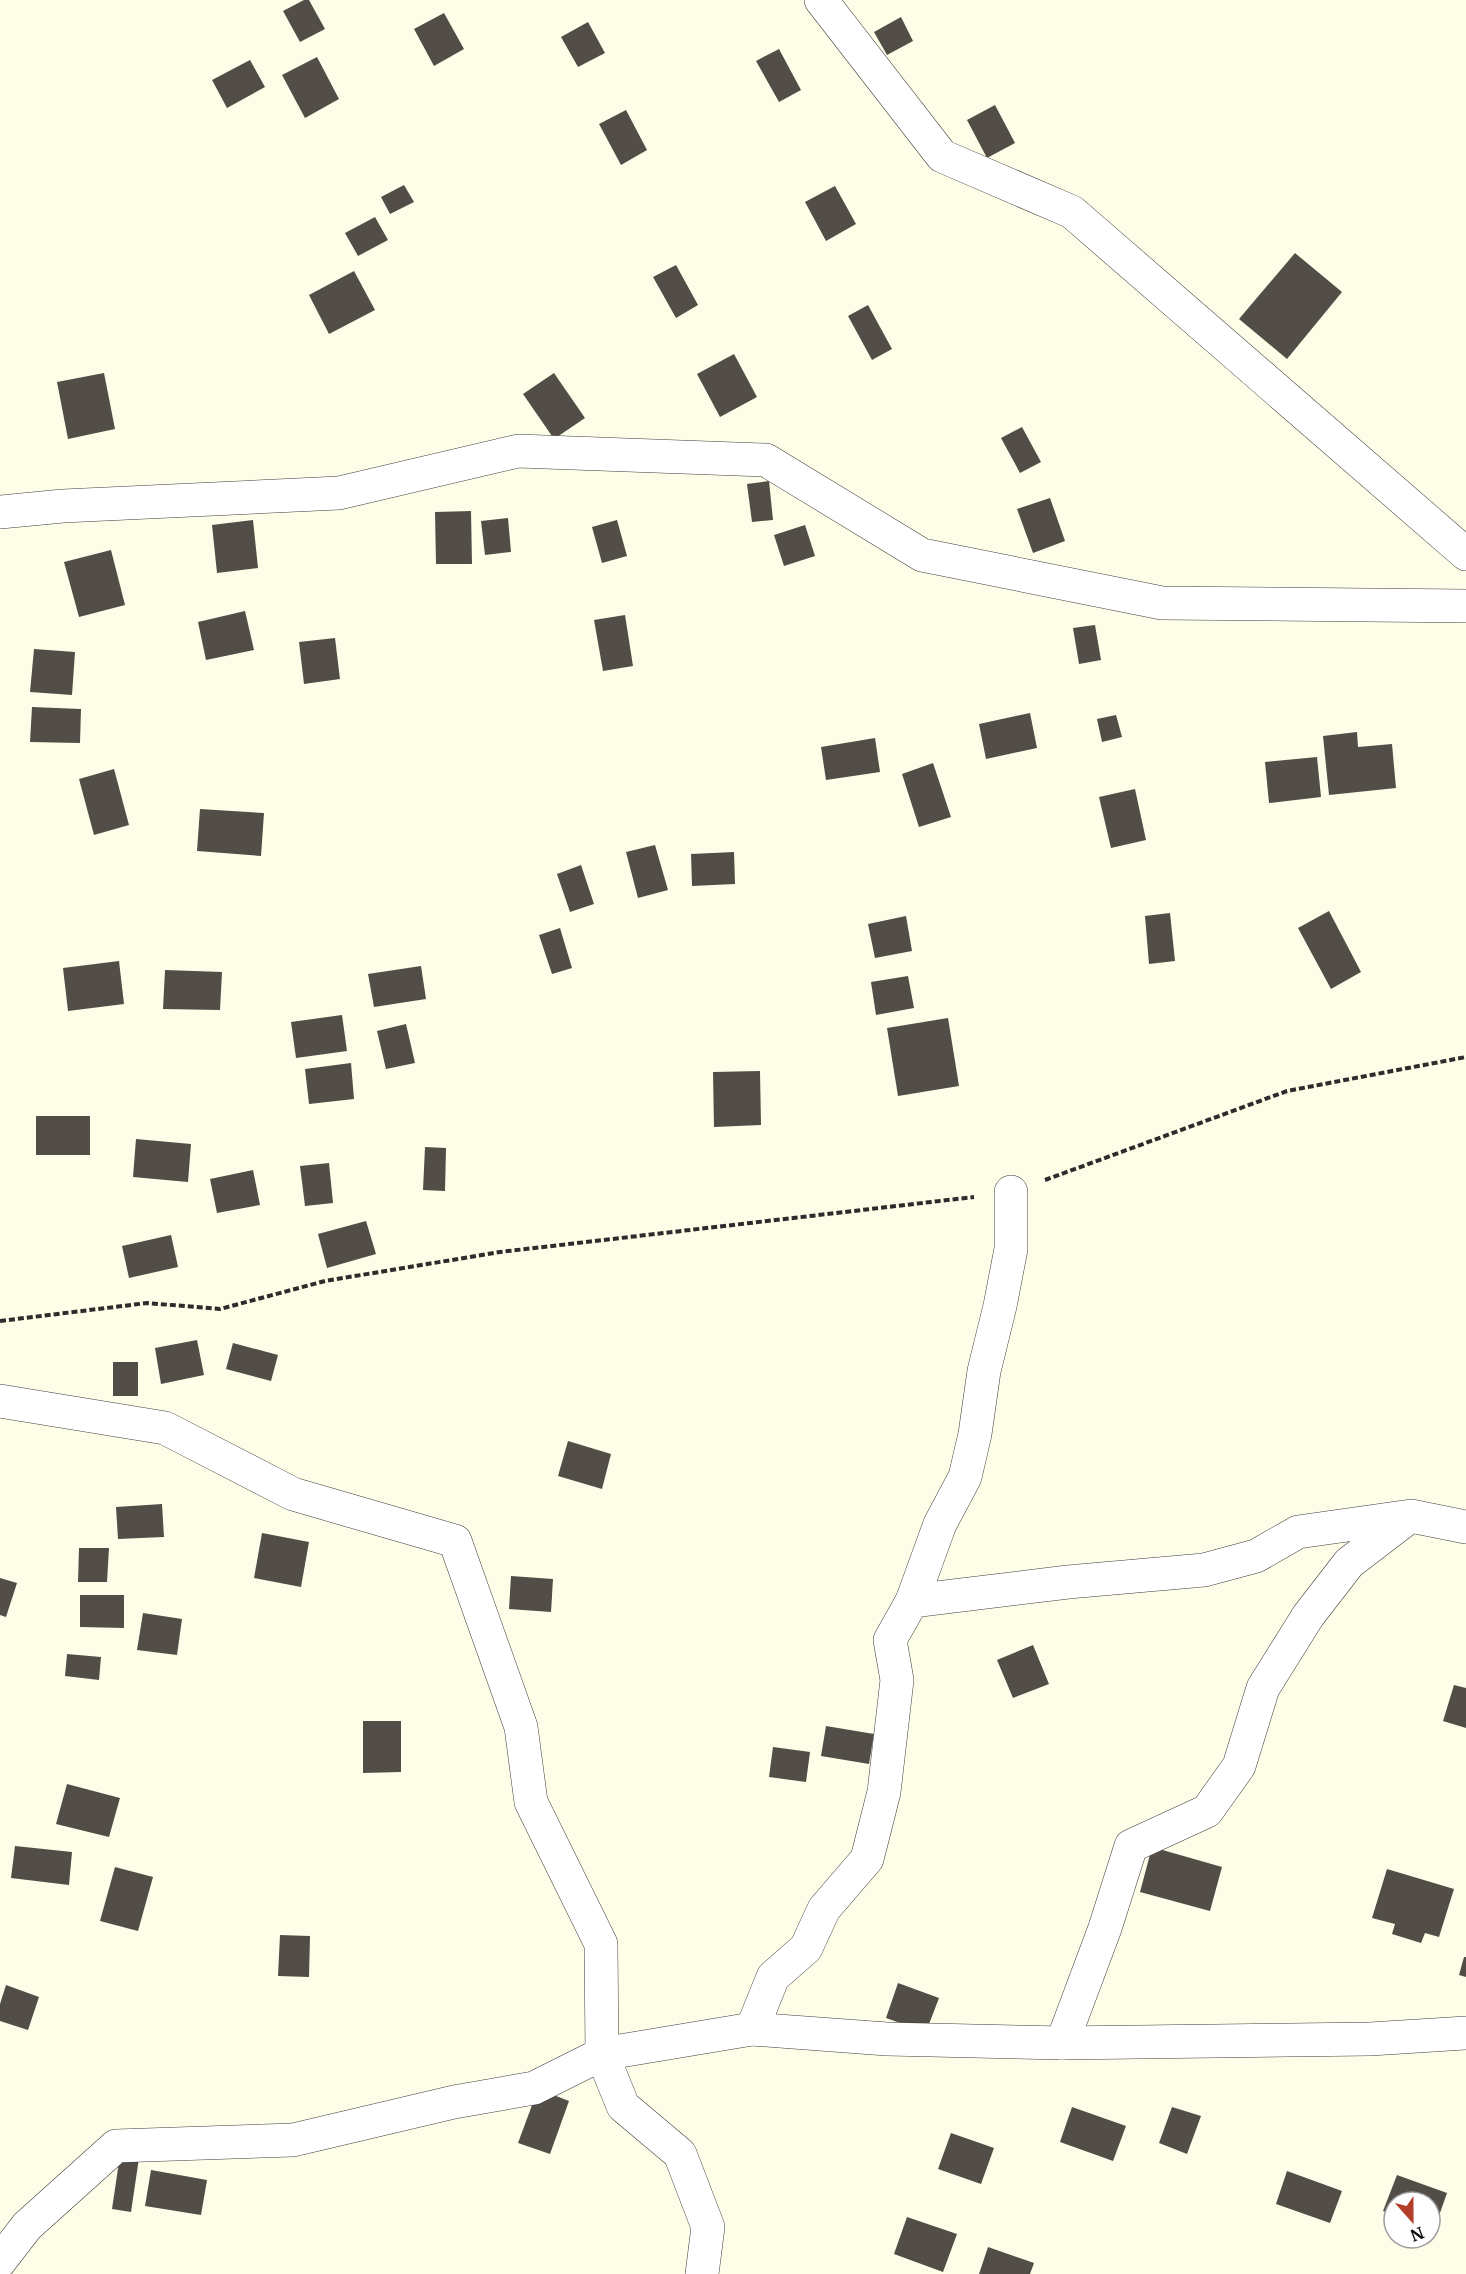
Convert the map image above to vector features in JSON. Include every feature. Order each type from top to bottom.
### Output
[{"type":"street","points":[[821,0],[942,156],[1072,212],[1466,554]]},
{"type":"street","points":[[0,513],[63,506],[339,494],[518,451],[766,460],[922,555],[1162,603],[1466,606]]},
{"type":"street","points":[[752,2029],[773,1977],[806,1948],[824,1909],[867,1858],[884,1792],[897,1680],[890,1640],[912,1600],[940,1524],[965,1478],[975,1434],[984,1371],[1011,1249],[1011,1192]]},
{"type":"street","points":[[0,1401],[165,1428],[293,1494],[455,1541],[521,1727],[531,1802],[601,1944],[602,2054],[623,2106],[680,2154],[708,2227],[702,2274]]},
{"type":"street","points":[[912,1600],[1204,1569],[1256,1556],[1298,1532],[1411,1516],[1466,1527]]},
{"type":"street","points":[[1062,2043],[1105,1928],[1131,1846],[1208,1811],[1239,1766],[1263,1688],[1308,1616],[1349,1563],[1411,1516]]},
{"type":"street","points":[[0,2262],[27,2226],[116,2146],[294,2140],[454,2102],[534,2088],[602,2054],[752,2029],[887,2039],[1062,2043],[1370,2039],[1466,2033]]},
{"type":"path","points":[[0,1321],[147,1304],[220,1309],[325,1281],[500,1252],[1011,1192],[1287,1091],[1466,1057]]},
{"type":"building","points":[[304,0],[309,0],[325,29],[300,42],[283,11]]},
{"type":"building","points":[[444,13],[464,49],[434,66],[414,29]]},
{"type":"building","points":[[901,17],[913,41],[887,55],[874,32]]},
{"type":"building","points":[[588,22],[605,53],[578,67],[561,37]]},
{"type":"building","points":[[779,49],[801,90],[779,102],[756,61]]},
{"type":"building","points":[[317,57],[339,99],[305,118],[282,75]]},
{"type":"building","points":[[250,60],[265,87],[227,108],[212,80]]},
{"type":"building","points":[[995,105],[1015,143],[987,158],[967,120]]},
{"type":"building","points":[[626,110],[647,150],[621,165],[599,124]]},
{"type":"building","points":[[404,185],[414,202],[390,214],[381,197]]},
{"type":"building","points":[[835,186],[856,224],[826,241],[805,202]]},
{"type":"building","points":[[375,217],[388,240],[358,256],[345,233]]},
{"type":"building","points":[[1295,253],[1342,292],[1287,359],[1239,319]]},
{"type":"building","points":[[676,265],[698,305],[676,318],[653,277]]},
{"type":"building","points":[[354,271],[375,310],[329,334],[309,295]]},
{"type":"building","points":[[868,305],[892,349],[872,360],[848,316]]},
{"type":"building","points":[[734,354],[757,397],[720,417],[697,374]]},
{"type":"building","points":[[104,373],[115,429],[68,439],[57,382]]},
{"type":"building","points":[[554,373],[585,418],[554,439],[523,394]]},
{"type":"building","points":[[1022,427],[1041,462],[1020,473],[1001,438]]},
{"type":"building","points":[[769,481],[773,520],[752,522],[747,484]]},
{"type":"building","points":[[1050,498],[1065,541],[1033,553],[1017,509]]},
{"type":"building","points":[[471,511],[472,564],[436,564],[435,512]]},
{"type":"building","points":[[508,518],[511,552],[485,555],[481,521]]},
{"type":"building","points":[[253,520],[258,568],[217,573],[212,525]]},
{"type":"building","points":[[617,520],[627,556],[602,563],[592,527]]},
{"type":"building","points":[[805,525],[815,556],[784,566],[774,535]]},
{"type":"building","points":[[111,550],[125,605],[79,617],[64,562]]},
{"type":"building","points":[[245,611],[254,650],[206,660],[198,622]]},
{"type":"building","points":[[625,615],[633,666],[603,671],[594,620]]},
{"type":"building","points":[[1095,625],[1101,660],[1079,664],[1073,628]]},
{"type":"building","points":[[335,638],[340,679],[304,684],[299,642]]},
{"type":"building","points":[[34,649],[75,652],[72,695],[30,692]]},
{"type":"building","points":[[32,707],[81,709],[80,743],[30,742]]},
{"type":"building","points":[[1030,713],[1037,748],[986,759],[979,724]]},
{"type":"building","points":[[1116,715],[1122,737],[1102,742],[1097,719]]},
{"type":"building","points":[[1357,732],[1358,747],[1392,744],[1396,788],[1329,795],[1323,736]]},
{"type":"building","points":[[875,738],[880,772],[826,780],[821,747]]},
{"type":"building","points":[[1317,757],[1321,797],[1269,803],[1265,762]]},
{"type":"building","points":[[933,763],[951,817],[919,827],[902,774]]},
{"type":"building","points":[[114,769],[129,825],[94,835],[79,779]]},
{"type":"building","points":[[1135,789],[1146,840],[1111,848],[1099,797]]},
{"type":"building","points":[[200,809],[264,813],[261,856],[197,851]]},
{"type":"building","points":[[655,845],[668,890],[638,898],[626,852]]},
{"type":"building","points":[[734,852],[735,884],[692,886],[691,854]]},
{"type":"building","points":[[581,865],[594,904],[570,912],[557,874]]},
{"type":"building","points":[[1329,911],[1361,972],[1331,989],[1298,928]]},
{"type":"building","points":[[1170,913],[1175,961],[1149,964],[1145,916]]},
{"type":"building","points":[[906,916],[912,951],[875,958],[868,924]]},
{"type":"building","points":[[560,928],[572,968],[552,974],[539,935]]},
{"type":"building","points":[[119,961],[124,1004],[68,1011],[63,968]]},
{"type":"building","points":[[421,966],[426,999],[374,1007],[368,974]]},
{"type":"building","points":[[165,970],[222,972],[220,1010],[163,1009]]},
{"type":"building","points":[[908,976],[914,1008],[876,1015],[871,982]]},
{"type":"building","points":[[342,1015],[347,1051],[296,1058],[291,1022]]},
{"type":"building","points":[[948,1018],[959,1086],[898,1096],[887,1028]]},
{"type":"building","points":[[406,1024],[415,1063],[386,1069],[377,1031]]},
{"type":"building","points":[[351,1063],[354,1099],[309,1104],[305,1069]]},
{"type":"building","points":[[760,1071],[761,1125],[714,1127],[713,1072]]},
{"type":"building","points":[[36,1116],[90,1116],[90,1155],[36,1155]]},
{"type":"building","points":[[136,1139],[191,1144],[188,1182],[133,1177]]},
{"type":"building","points":[[425,1147],[446,1148],[445,1191],[423,1190]]},
{"type":"building","points":[[329,1163],[333,1203],[305,1206],[300,1166]]},
{"type":"building","points":[[253,1170],[260,1205],[217,1213],[210,1179]]},
{"type":"building","points":[[366,1221],[376,1254],[327,1268],[318,1234]]},
{"type":"building","points":[[171,1235],[178,1267],[129,1278],[122,1246]]},
{"type":"building","points":[[197,1340],[204,1375],[161,1384],[155,1348]]},
{"type":"building","points":[[233,1343],[278,1355],[271,1381],[226,1369]]},
{"type":"building","points":[[113,1362],[138,1362],[138,1396],[113,1396]]},
{"type":"building","points":[[568,1441],[611,1454],[602,1489],[558,1476]]},
{"type":"building","points":[[162,1504],[164,1537],[118,1539],[116,1507]]},
{"type":"building","points":[[262,1533],[309,1542],[301,1587],[254,1578]]},
{"type":"building","points":[[79,1548],[109,1548],[107,1582],[78,1582]]},
{"type":"building","points":[[511,1576],[553,1579],[551,1612],[509,1609]]},
{"type":"building","points":[[0,1578],[17,1583],[6,1617],[0,1615]]},
{"type":"building","points":[[80,1595],[124,1595],[124,1628],[80,1627]]},
{"type":"building","points":[[143,1613],[182,1619],[177,1655],[137,1650]]},
{"type":"building","points":[[1033,1645],[1049,1684],[1013,1698],[997,1660]]},
{"type":"building","points":[[67,1654],[101,1657],[99,1680],[65,1676]]},
{"type":"building","points":[[1454,1685],[1466,1688],[1466,1728],[1443,1721]]},
{"type":"building","points":[[363,1721],[401,1721],[401,1772],[363,1773]]},
{"type":"building","points":[[826,1726],[874,1734],[869,1764],[821,1756]]},
{"type":"building","points":[[773,1747],[810,1752],[806,1782],[769,1777]]},
{"type":"building","points":[[67,1784],[120,1798],[109,1837],[56,1824]]},
{"type":"building","points":[[15,1846],[72,1852],[69,1885],[11,1878]]},
{"type":"building","points":[[1152,1847],[1222,1867],[1210,1911],[1140,1892]]},
{"type":"building","points":[[115,1867],[153,1877],[138,1931],[100,1921]]},
{"type":"building","points":[[1387,1869],[1454,1889],[1439,1937],[1425,1933],[1421,1943],[1392,1934],[1395,1924],[1372,1918]]},
{"type":"building","points":[[280,1935],[310,1936],[309,1977],[278,1976]]},
{"type":"building","points":[[1464,1957],[1466,1957],[1466,1977],[1459,1975]]},
{"type":"building","points":[[898,1983],[939,1998],[926,2032],[886,2018]]},
{"type":"building","points":[[6,1985],[39,1997],[28,2030],[0,2021],[0,2004]]},
{"type":"building","points":[[538,2089],[569,2101],[550,2154],[518,2143]]},
{"type":"building","points":[[1072,2107],[1126,2126],[1113,2161],[1060,2142]]},
{"type":"building","points":[[1172,2107],[1201,2116],[1187,2154],[1159,2143]]},
{"type":"building","points":[[951,2133],[994,2148],[981,2184],[938,2169]]},
{"type":"building","points":[[120,2155],[139,2158],[131,2212],[112,2209]]},
{"type":"building","points":[[151,2170],[207,2180],[201,2215],[145,2206]]},
{"type":"building","points":[[1287,2171],[1342,2191],[1330,2223],[1276,2204]]},
{"type":"building","points":[[1397,2175],[1439,2190],[1391,2190]]},
{"type":"building","points":[[1442,2191],[1447,2193],[1442,2207]]},
{"type":"building","points":[[907,2217],[957,2234],[943,2272],[894,2254]]},
{"type":"building","points":[[988,2247],[1034,2263],[1030,2274],[979,2274]]}]
